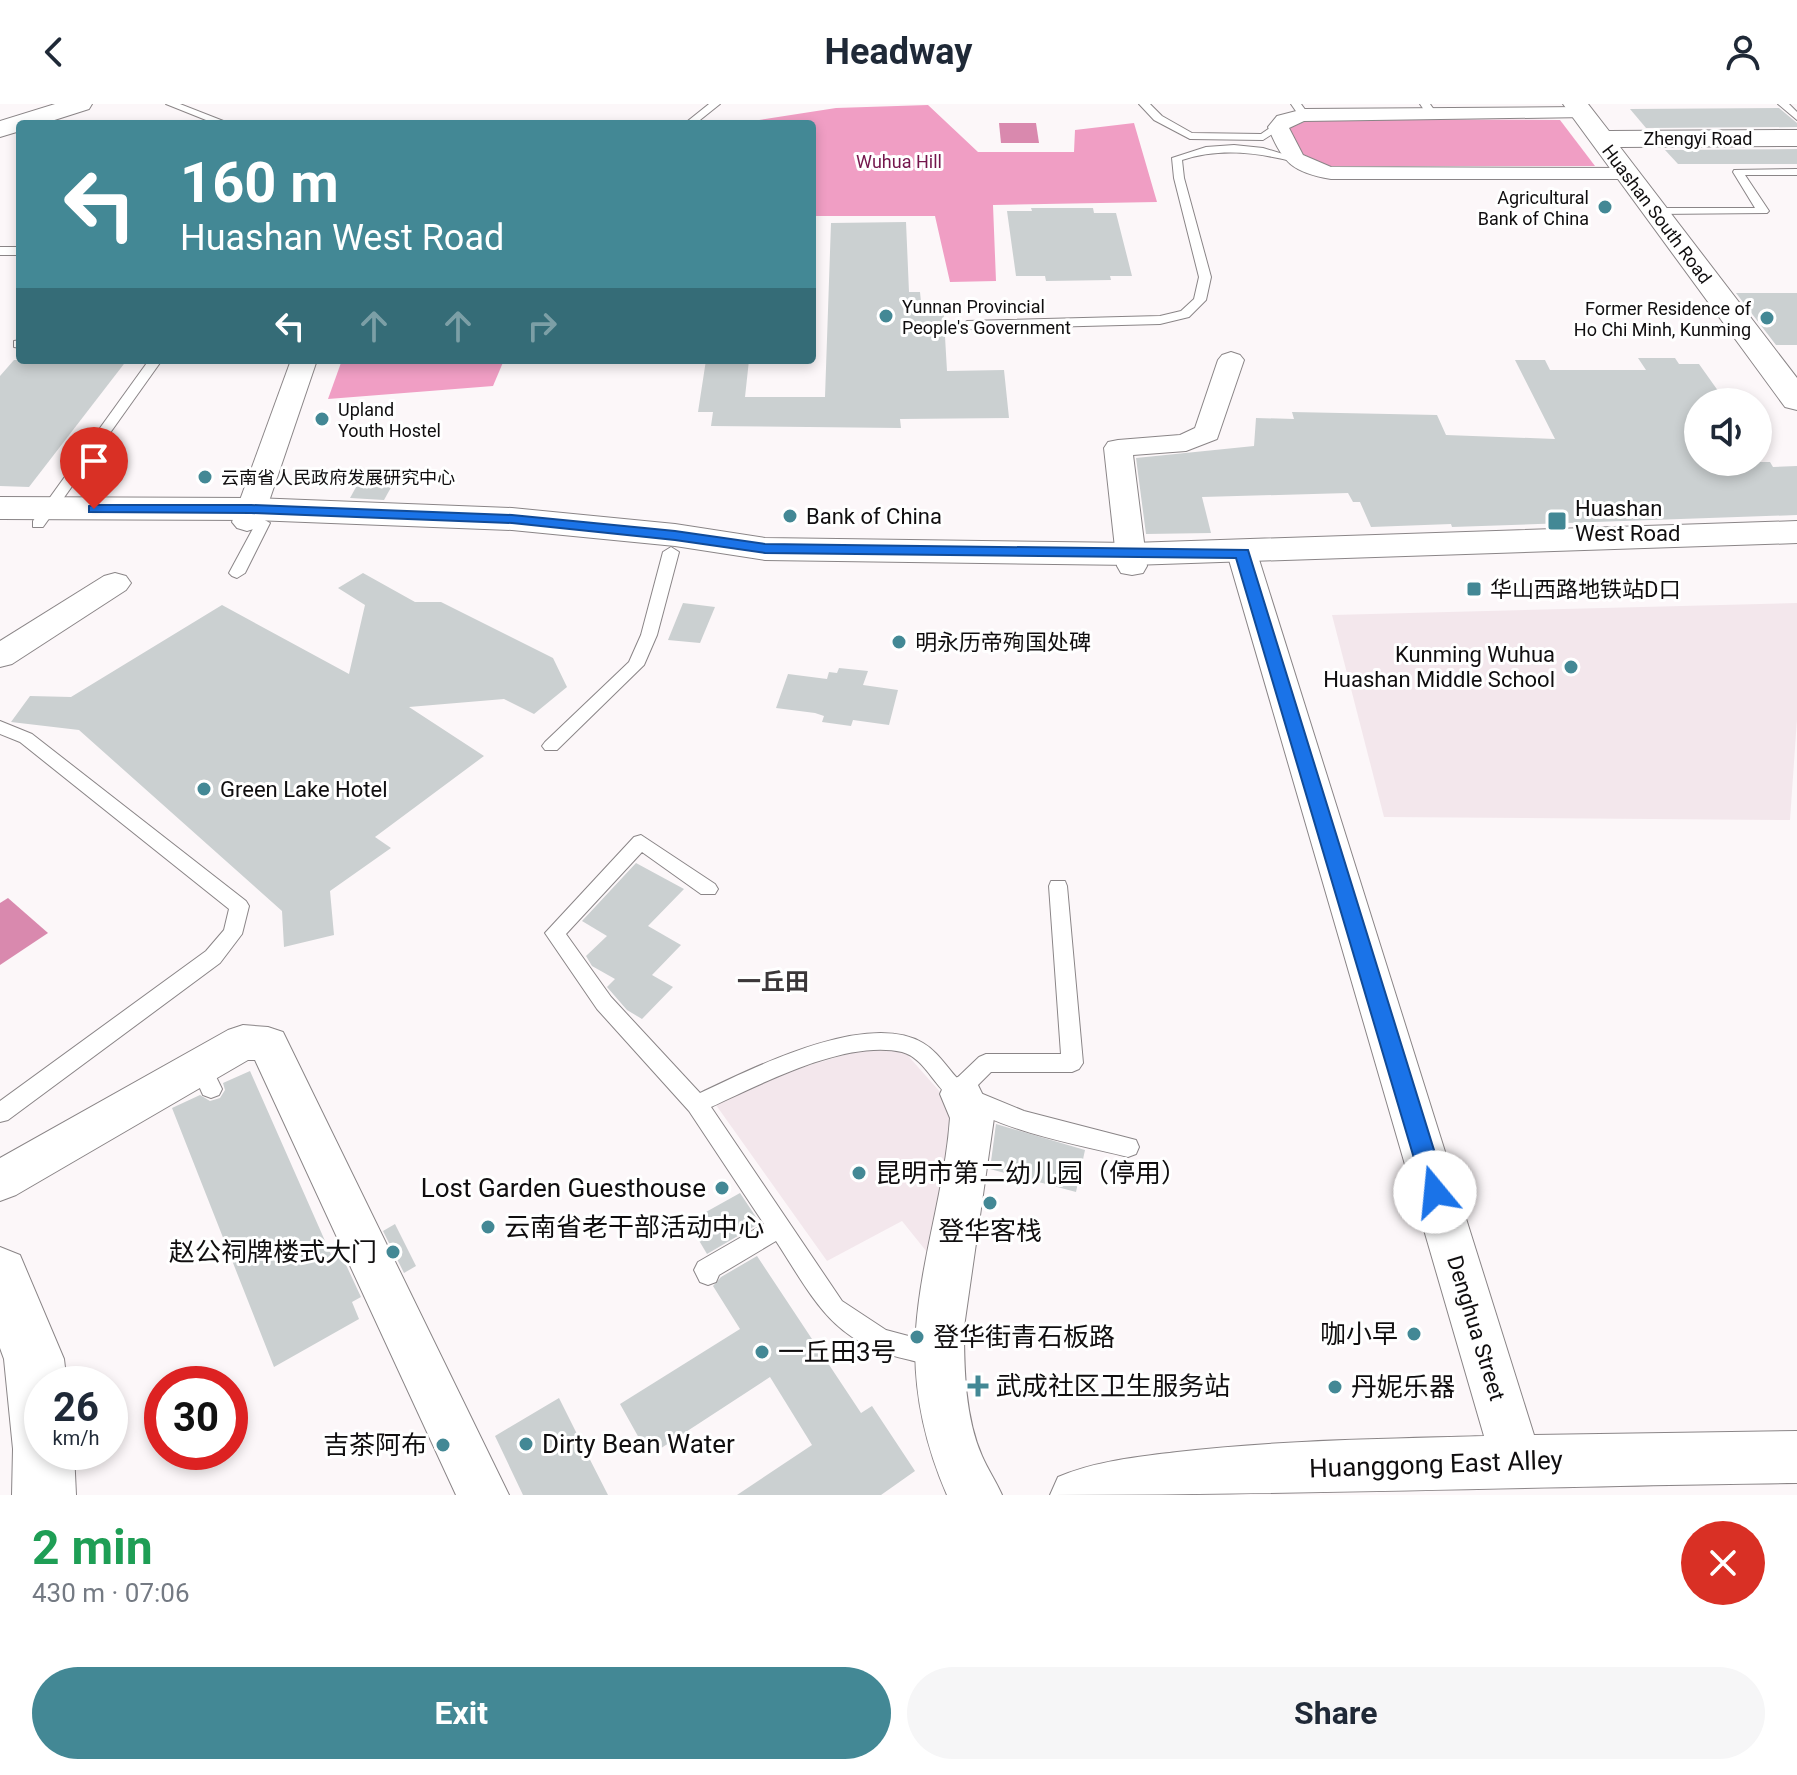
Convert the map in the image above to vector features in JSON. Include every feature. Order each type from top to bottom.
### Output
[{"type":"main road","points":[[29,120],[80,104]]},
{"type":"main road","name":"Huashan South Road","points":[[1577,108],[1792,386]]},
{"type":"main road","name":"Zhengyi Road","points":[[1599,139],[1797,138]]},
{"type":"main road","points":[[0,508],[44,516]]},
{"type":"main road","points":[[0,523],[44,516],[512,519],[675,535],[765,549],[1132,560]]},
{"type":"main road","points":[[254,518],[504,533],[763,563],[1245,560],[1797,543]]},
{"type":"main road","points":[[1245,560],[1797,532]]},
{"type":"main road","points":[[0,1274],[35,1366]]},
{"type":"main road","points":[[43,1470],[44,1495]]},
{"type":"street","points":[[1577,108],[1300,109],[1278,127],[1291,158],[1301,166],[1331,173],[1626,174]]},
{"type":"street","points":[[1132,560],[1118,448],[1186,443],[1207,433],[1231,360]]},
{"type":"street","points":[[254,518],[303,364]]},
{"type":"street","name":"Denghua Street","points":[[1245,560],[1516,1460]]},
{"type":"street","points":[[0,656],[115,583]]},
{"type":"street","points":[[0,1181],[206,1077],[243,1042],[268,1044],[425,1350],[483,1495]]},
{"type":"street","points":[[961,1094],[972,1118],[971,1133],[940,1327],[939,1355],[953,1450],[966,1483],[976,1495]]},
{"type":"street","name":"Huanggong East Alley","points":[[1076,1495],[1144,1480],[1239,1471],[1516,1460],[1797,1457]]},
{"type":"lane","points":[[171,104],[215,120]]},
{"type":"lane","points":[[694,120],[715,104]]},
{"type":"lane","points":[[1144,104],[1158,118],[1190,136],[1215,139],[1263,137],[1278,127]]},
{"type":"lane","points":[[1783,104],[1797,117]]},
{"type":"lane","points":[[967,325],[1160,320],[1185,314],[1200,300],[1205,277],[1179,178],[1177,158],[1158,118]]},
{"type":"lane","points":[[1177,158],[1204,150],[1240,149],[1269,151],[1291,158]]},
{"type":"lane","points":[[1657,211],[1763,211],[1738,172],[1797,172]]},
{"type":"lane","points":[[44,516],[153,364]]},
{"type":"lane","points":[[237,573],[254,518]]},
{"type":"lane","points":[[551,746],[636,665],[649,635],[671,552]]},
{"type":"lane","points":[[0,727],[26,738],[239,906],[239,923],[229,941],[213,957],[0,1113]]},
{"type":"lane","points":[[708,889],[641,842],[555,933],[604,1003],[697,1104],[834,1309],[864,1335],[886,1344],[939,1355]]},
{"type":"lane","points":[[961,1094],[966,1081],[986,1063],[1072,1063],[1058,886]]},
{"type":"lane","points":[[697,1104],[771,1070],[855,1046],[886,1042],[916,1049],[961,1094],[1044,1126],[1128,1147]]},
{"type":"lane","points":[[708,1274],[706,1270],[779,1227]]},
{"type":"shaded area","points":[[999,123],[1036,123],[1039,143],[1001,143]]},
{"type":"shaded area","name":"Kunming Wuhua Huashan Middle School","points":[[1797,603],[1797,719],[1790,820],[1384,817],[1332,615]]},
{"type":"shaded area","points":[[8,898],[48,933],[0,965],[0,903]]},
{"type":"shaded area","name":"昆明市第二幼儿园（停用）","points":[[888,1046],[902,1049],[965,1120],[935,1262],[902,1221],[827,1261],[716,1105],[776,1075],[858,1051]]},
{"type":"green space","name":"Wuhua Hill","points":[[928,105],[978,152],[1074,152],[1075,130],[1134,123],[1157,202],[993,205],[996,281],[950,282],[935,216],[816,216],[816,120],[760,120],[836,108]]},
{"type":"green space","points":[[1312,119],[1560,120],[1595,166],[1330,166],[1298,158],[1286,129]]},
{"type":"green space","points":[[341,364],[502,364],[493,386],[328,399]]},
{"type":"building","points":[[1779,108],[1797,123],[1797,127],[1646,128],[1630,109]]},
{"type":"building","points":[[1797,149],[1797,164],[1678,164],[1665,150]]},
{"type":"building","points":[[1031,208],[1093,208],[1094,213],[1116,213],[1132,276],[1110,276],[1111,280],[1046,281],[1045,276],[1016,276],[1007,211],[1032,211]]},
{"type":"building","name":"Yunnan Provincial People's Government","points":[[906,222],[909,292],[920,292],[921,302],[943,302],[947,371],[1004,370],[1009,418],[900,419],[901,428],[711,426],[713,412],[698,412],[705,364],[749,364],[745,397],[825,397],[831,223]]},
{"type":"building","name":"Former Residence of Ho Chi Minh, Kunming","points":[[1736,293],[1797,293],[1797,345],[1776,345]]},
{"type":"building","points":[[1638,358],[1675,358],[1679,364],[1699,364],[1716,388],[1684,388],[1684,476],[1772,476],[1772,465],[1797,466],[1797,515],[1371,527],[1360,502],[1353,502],[1348,493],[1202,497],[1211,533],[1146,534],[1136,458],[1254,446],[1256,418],[1294,419],[1292,412],[1437,415],[1446,435],[1555,439],[1515,360],[1545,360],[1550,370],[1646,370]]},
{"type":"building","points":[[14,360],[16,364],[124,364],[29,487],[0,486],[0,376]]},
{"type":"building","points":[[365,471],[399,473],[384,500],[350,498]]},
{"type":"building","points":[[363,573],[415,602],[441,602],[553,658],[567,687],[534,714],[504,699],[409,707],[484,756],[375,837],[391,848],[330,891],[334,935],[284,947],[282,911],[79,730],[11,722],[30,696],[71,697],[222,605],[349,674],[365,605],[338,588]]},
{"type":"building","points":[[683,603],[715,607],[700,643],[668,640]]},
{"type":"building","points":[[839,668],[868,671],[863,685],[898,690],[889,725],[853,720],[851,726],[822,722],[824,716],[815,713],[776,708],[788,674],[827,679],[829,672],[837,673]]},
{"type":"building","points":[[636,863],[684,889],[648,926],[681,945],[652,975],[673,987],[642,1019],[627,1010],[607,987],[615,979],[592,966],[586,956],[607,936],[582,921]]},
{"type":"building","points":[[250,1071],[333,1259],[341,1254],[361,1297],[352,1302],[359,1319],[274,1367],[172,1108],[200,1095],[210,1101],[220,1098],[225,1090],[223,1083]]},
{"type":"building","points":[[996,1124],[1085,1150],[1076,1192],[990,1169]]},
{"type":"building","points":[[740,1193],[760,1223],[707,1254],[688,1222]]},
{"type":"building","points":[[395,1224],[416,1266],[404,1273],[383,1231]]},
{"type":"building","name":"一丘田3号","points":[[757,1256],[861,1413],[872,1406],[915,1471],[881,1495],[737,1495],[812,1445],[770,1377],[649,1456],[620,1404],[740,1329],[713,1286],[721,1277]]},
{"type":"building","points":[[559,1398],[608,1495],[523,1495],[495,1436]]},
{"type":"place","name":"Agricultural Bank of China","points":[[1605,207]]},
{"type":"place","name":"Yunnan Provincial People's Government","points":[[886,316]]},
{"type":"place","name":"Former Residence of Ho Chi Minh, Kunming","points":[[1767,318]]},
{"type":"place","name":"Upland Youth Hostel","points":[[322,419]]},
{"type":"place","name":"云南省人民政府发展研究中心","points":[[205,477]]},
{"type":"place","name":"Bank of China","points":[[790,516]]},
{"type":"place","name":"Huashan West Road","points":[[1557,521]]},
{"type":"place","name":"华山西路地铁站D口","points":[[1474,589]]},
{"type":"place","name":"明永历帝殉国处碑","points":[[899,642]]},
{"type":"place","name":"Kunming Wuhua Huashan Middle School","points":[[1571,667]]},
{"type":"place","name":"Green Lake Hotel","points":[[204,789]]},
{"type":"place","name":"昆明市第二幼儿园（停用）","points":[[859,1173]]},
{"type":"place","name":"Lost Garden Guesthouse","points":[[722,1188]]},
{"type":"place","name":"登华客栈","points":[[990,1203]]},
{"type":"place","name":"云南省老干部活动中心","points":[[488,1227]]},
{"type":"place","name":"赵公祠牌楼式大门","points":[[393,1252]]},
{"type":"place","name":"咖小早","points":[[1414,1334]]},
{"type":"place","name":"登华街青石板路","points":[[917,1337]]},
{"type":"place","name":"一丘田3号","points":[[762,1352]]},
{"type":"place","name":"武成社区卫生服务站","points":[[978,1386]]},
{"type":"place","name":"丹妮乐器","points":[[1335,1387]]},
{"type":"place","name":"Dirty Bean Water","points":[[526,1444]]},
{"type":"place","name":"吉茶阿布","points":[[443,1445]]},
{"type":"district","name":"一丘田","points":[[773,982]]},
{"type":"route","points":[[94,509],[251,509],[512,519],[675,535],[765,549],[1242,553],[1435,1192]]}]
